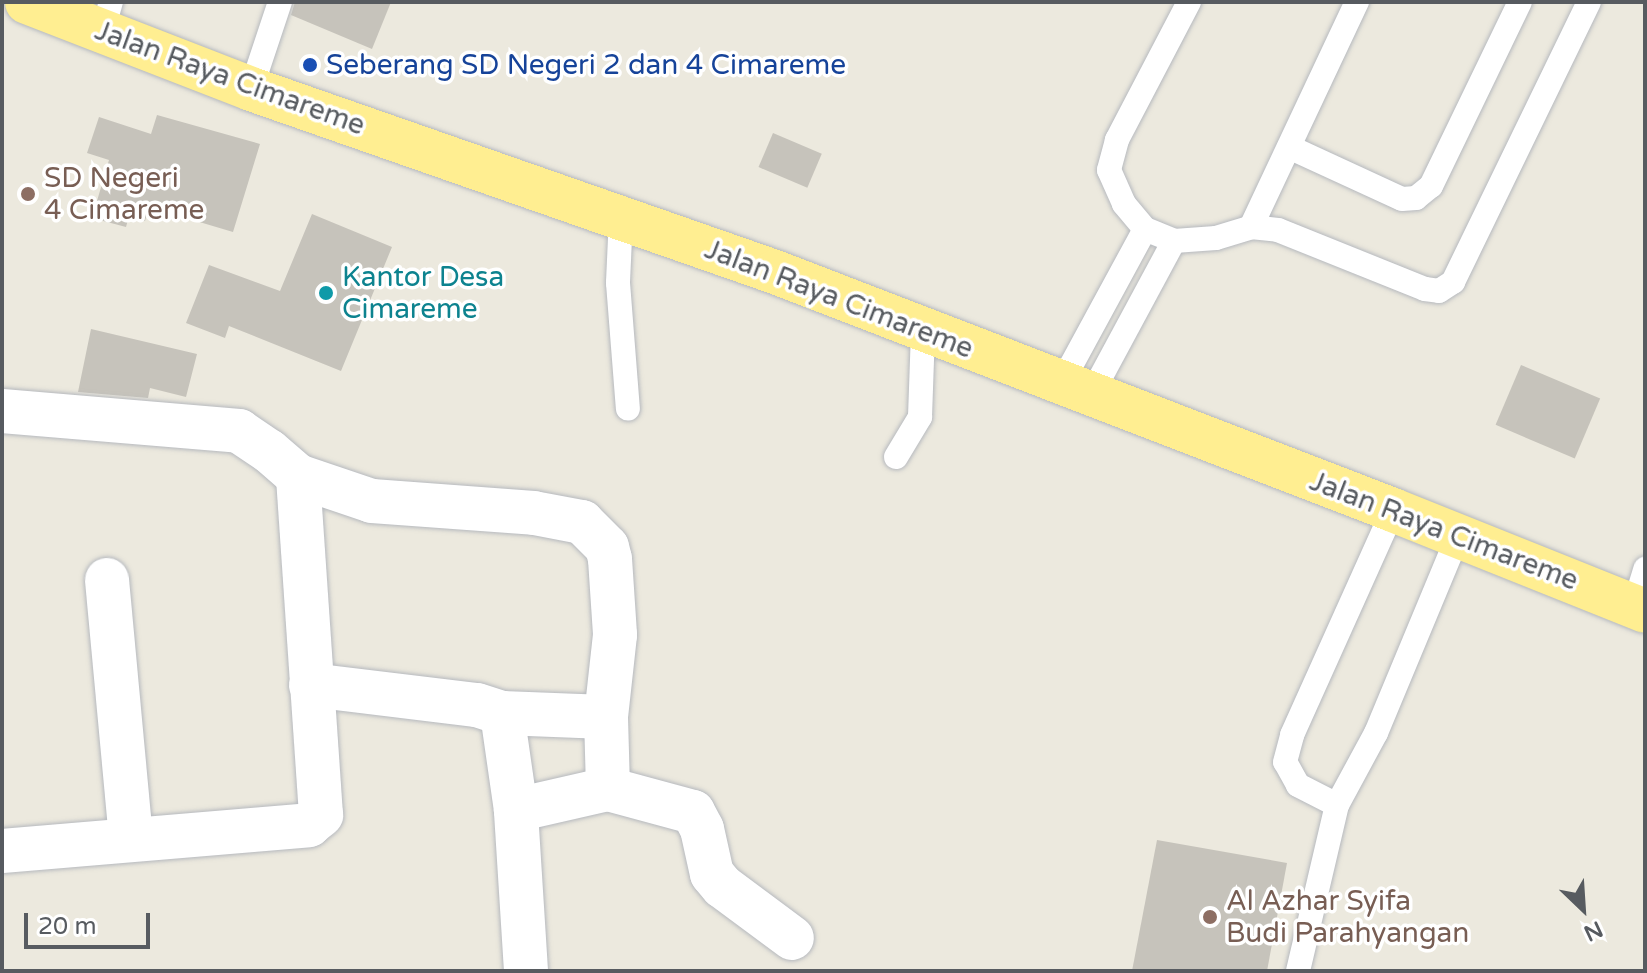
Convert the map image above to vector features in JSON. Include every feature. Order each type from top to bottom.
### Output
[{"type":"highway","name":"Jalan Raya Cimareme","points":[[27,2],[107,18],[251,89],[621,216],[1458,536],[1641,595]]},
{"type":"street","points":[[2,411],[239,431],[298,476],[372,501],[534,513],[582,522],[607,547],[610,559],[615,635],[606,717],[608,789]]},
{"type":"street","points":[[2,851],[309,825],[321,815],[298,476]]},
{"type":"street","points":[[107,580],[131,838]]},
{"type":"street","points":[[311,685],[477,705],[502,713],[606,717]]},
{"type":"street","points":[[502,713],[516,810],[526,971]]},
{"type":"street","points":[[516,810],[608,789],[693,812],[702,829],[712,874],[722,886],[792,938]]},
{"type":"lane","points":[[251,89],[280,2]]},
{"type":"lane","points":[[1189,2],[1117,140],[1109,170],[1124,204],[1145,229],[1174,241],[1216,238],[1251,227],[1278,230],[1425,289],[1439,291],[1453,282],[1589,2]]},
{"type":"lane","points":[[1251,227],[1357,2]]},
{"type":"lane","points":[[1289,147],[1402,199],[1416,198],[1431,186],[1520,2]]},
{"type":"lane","points":[[621,216],[618,283],[628,409]]},
{"type":"lane","points":[[1076,390],[1145,229]]},
{"type":"lane","points":[[1076,390],[1174,241]]},
{"type":"lane","points":[[896,457],[920,417],[923,331]]},
{"type":"lane","points":[[1337,805],[1298,785],[1285,762],[1292,735],[1393,510]]},
{"type":"lane","points":[[1298,971],[1337,805],[1376,733],[1458,536]]},
{"type":"building","points":[[295,2],[391,2],[372,49],[291,15]]},
{"type":"building","points":[[157,115],[260,144],[233,232],[149,207],[145,221],[129,216],[126,227],[92,218],[109,160],[87,153],[99,117],[151,134]]},
{"type":"building","points":[[773,133],[822,154],[807,188],[759,167]]},
{"type":"building","name":"Kantor Desa Cimareme","points":[[312,214],[392,247],[341,371],[229,326],[225,338],[186,323],[209,265],[280,291]]},
{"type":"building","points":[[91,329],[197,354],[186,397],[150,388],[148,398],[78,392]]},
{"type":"building","points":[[1521,365],[1600,399],[1575,458],[1496,425]]},
{"type":"building","name":"Al Azhar Syifa Budi Parahyangan","points":[[1157,840],[1287,863],[1267,971],[1132,971]]},
{"type":"place","name":"Seberang SD Negeri 2 dan 4 Cimareme","points":[[310,65]]},
{"type":"place","name":"SD Negeri 4 Cimareme","points":[[28,194]]},
{"type":"place","name":"Kantor Desa Cimareme","points":[[326,293]]},
{"type":"place","name":"Al Azhar Syifa Budi Parahyangan","points":[[1210,917]]}]
